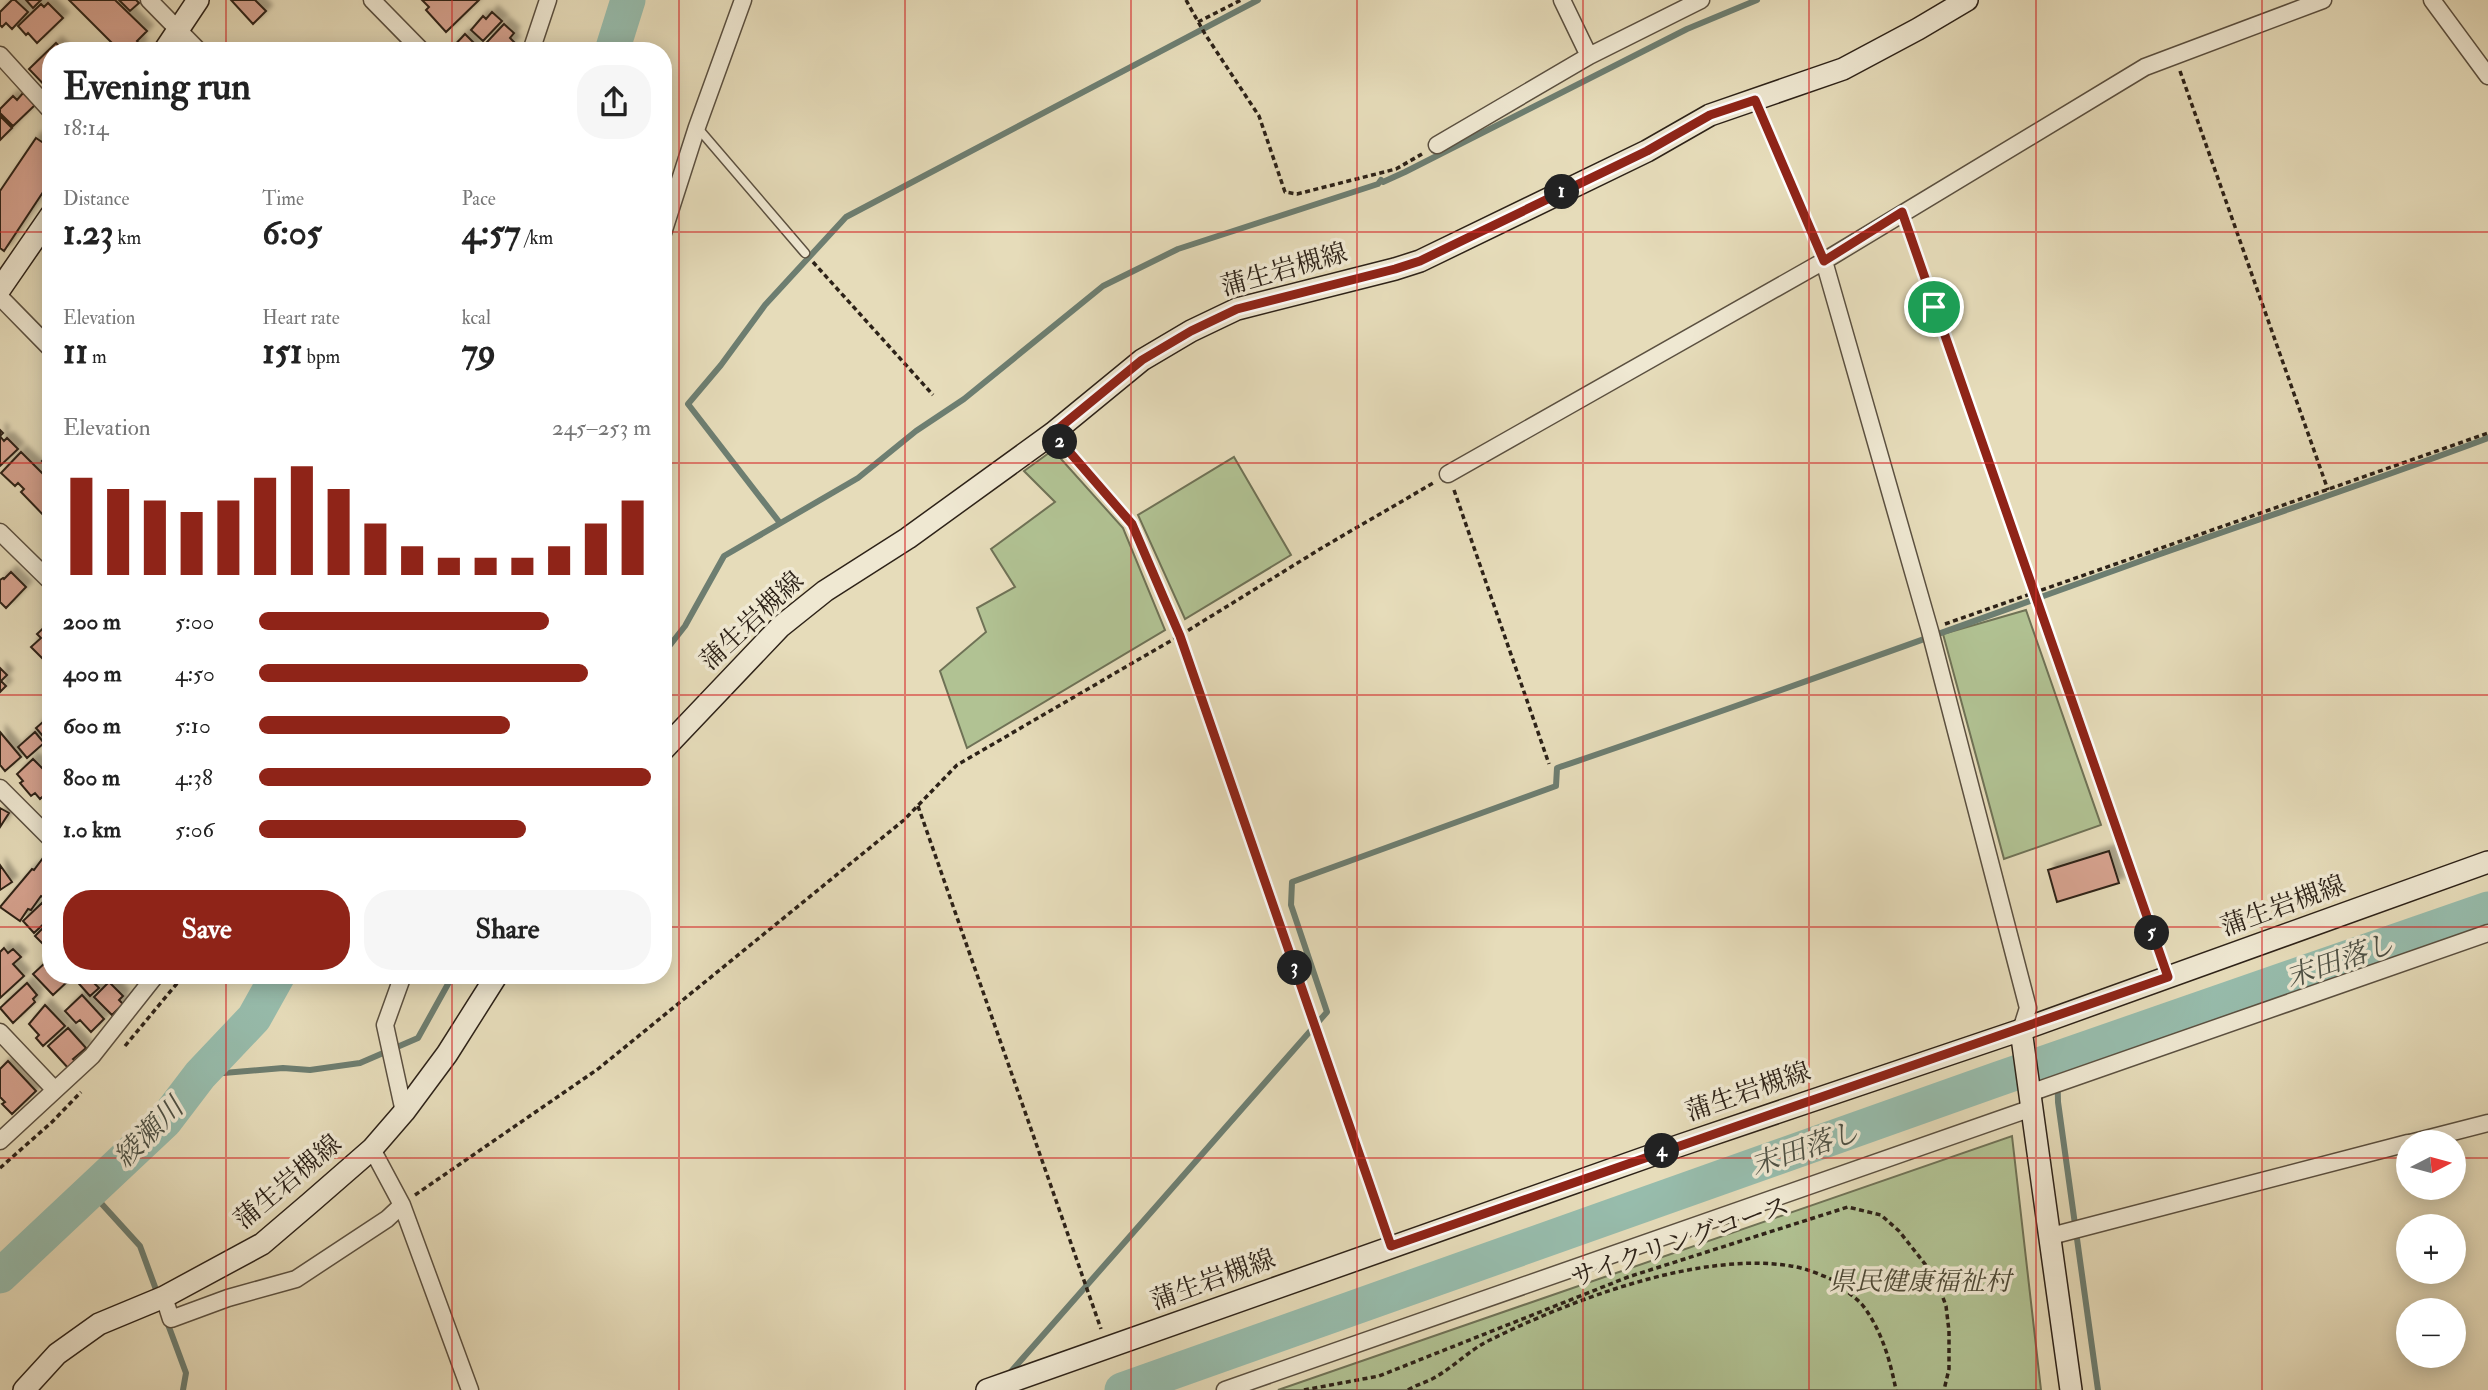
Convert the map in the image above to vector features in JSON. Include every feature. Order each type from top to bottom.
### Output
[{"type":"main road","points":[[170,42],[198,0]]},
{"type":"main road","name":"蒲生岩槻線","points":[[672,741],[789,620],[825,591],[908,538],[1053,433],[1142,360],[1191,331],[1237,309],[1420,261],[1647,151],[1710,115],[1843,69],[1967,0]]},
{"type":"main road","points":[[0,289],[42,228]]},
{"type":"main road","name":"蒲生岩槻線","points":[[987,1390],[1391,1246],[2021,1030],[2488,862]]},
{"type":"main road","name":"蒲生岩槻線","points":[[24,1390],[57,1354],[99,1324],[164,1297],[262,1244],[372,1149],[404,1112],[447,1054],[491,984]]},
{"type":"main road","points":[[2021,1030],[2071,1390]]},
{"type":"street","points":[[149,0],[190,42]]},
{"type":"street","points":[[372,0],[413,42]]},
{"type":"street","points":[[534,42],[548,0]]},
{"type":"street","points":[[672,205],[743,0]]},
{"type":"street","points":[[1562,0],[1589,56]]},
{"type":"street","points":[[1437,145],[1589,56],[1701,0]]},
{"type":"street","points":[[1448,474],[1824,261],[2145,67],[2323,0]]},
{"type":"street","points":[[2432,0],[2488,76]]},
{"type":"street","points":[[0,55],[42,101]]},
{"type":"street","points":[[1824,261],[1929,630],[2028,1008],[2021,1030]]},
{"type":"street","points":[[0,297],[42,340]]},
{"type":"street","points":[[0,532],[42,573]]},
{"type":"street","points":[[0,788],[42,830]]},
{"type":"street","points":[[1225,1390],[2031,1101],[2488,933]]},
{"type":"street","points":[[0,1142],[92,1056],[149,984]]},
{"type":"street","points":[[400,984],[385,1025],[404,1112]]},
{"type":"street","points":[[0,1032],[55,1090]]},
{"type":"street","points":[[2460,1130],[2488,1123]]},
{"type":"street","points":[[2051,1236],[2396,1146]]},
{"type":"street","points":[[372,1149],[402,1205],[470,1390]]},
{"type":"street","points":[[164,1297],[172,1319],[228,1298],[296,1279],[387,1219],[402,1205]]},
{"type":"lane","points":[[697,127],[805,253]]},
{"type":"path","points":[[1186,0],[1259,116],[1284,192],[1297,194],[1396,169],[1437,145]]},
{"type":"path","points":[[1198,22],[1241,0]]},
{"type":"path","points":[[2175,56],[2328,491]]},
{"type":"path","points":[[1755,100],[1824,261]]},
{"type":"path","points":[[1902,212],[2168,977]]},
{"type":"path","points":[[805,253],[933,395]]},
{"type":"path","points":[[1053,433],[1132,524],[1180,636],[1391,1246]]},
{"type":"path","points":[[1929,630],[2488,433]]},
{"type":"path","points":[[402,1205],[598,1069],[904,820],[957,765],[1180,636],[1448,474],[1549,764]]},
{"type":"path","points":[[918,806],[1107,1347]]},
{"type":"path","name":"サイクリングコース","points":[[1304,1390],[1379,1376],[1628,1277],[1848,1207],[1881,1215],[1899,1231],[1936,1278],[1946,1306],[1949,1331],[1949,1369],[1944,1390]]},
{"type":"path","points":[[1408,1390],[1433,1378],[1487,1341],[1544,1314],[1651,1279],[1703,1267],[1748,1264],[1792,1266],[1841,1283],[1844,1290],[1862,1304],[1878,1329],[1891,1360],[1896,1390]]},
{"type":"green space","points":[[1053,450],[1123,528],[1165,630],[967,748],[940,671],[986,632],[977,608],[1015,587],[991,549],[1055,502],[1024,471]]},
{"type":"green space","points":[[1234,457],[1291,555],[1185,619],[1138,515]]},
{"type":"green space","points":[[2026,610],[2101,825],[2004,859],[1943,634]]},
{"type":"green space","name":"県民健康福祉村","points":[[2012,1136],[2041,1390],[1278,1390]]},
{"type":"building","points":[[12,0],[28,12],[12,29],[6,23],[2,27],[0,25],[0,12]]},
{"type":"building","points":[[26,0],[41,0],[33,8]]},
{"type":"building","points":[[69,0],[115,0],[147,31],[138,42],[111,42]]},
{"type":"building","points":[[119,0],[136,0],[139,3],[130,11]]},
{"type":"building","points":[[231,0],[255,0],[266,11],[253,24]]},
{"type":"building","points":[[422,0],[479,0],[446,32],[426,10],[429,7]]},
{"type":"building","points":[[48,3],[63,18],[37,43],[18,26],[41,4],[44,7]]},
{"type":"building","points":[[492,12],[502,21],[483,41],[471,30],[483,16],[486,19]]},
{"type":"building","points":[[504,24],[514,33],[510,38],[514,42],[487,42]]},
{"type":"building","points":[[465,34],[473,42],[457,42]]},
{"type":"building","points":[[42,56],[42,83],[29,69]]},
{"type":"building","points":[[23,93],[35,105],[13,126],[0,113],[0,109],[13,96],[17,100]]},
{"type":"building","points":[[0,116],[12,128],[0,140]]},
{"type":"building","points":[[36,138],[42,142],[42,194],[4,251],[0,248],[0,191]]},
{"type":"building","points":[[0,436],[4,441],[7,438],[18,449],[0,466]]},
{"type":"building","points":[[21,452],[42,473],[42,514],[21,492],[24,489],[18,483],[15,486],[1,473]]},
{"type":"building","points":[[11,572],[26,587],[6,608],[0,602],[0,580]]},
{"type":"building","points":[[42,629],[42,658],[31,647],[41,638],[37,634]]},
{"type":"building","points":[[0,668],[7,675],[1,681],[6,686],[0,692]]},
{"type":"building","points":[[42,723],[42,735],[36,728]]},
{"type":"building","points":[[0,732],[21,757],[5,771],[0,765]]},
{"type":"building","points":[[35,732],[42,741],[42,745],[27,758],[18,747]]},
{"type":"building","points":[[33,759],[42,768],[42,797],[40,799],[35,793],[31,796],[20,783],[23,781],[17,774]]},
{"type":"building","points":[[0,808],[9,813],[0,827]]},
{"type":"building","points":[[2109,851],[2119,883],[2057,902],[2048,870]]},
{"type":"building","points":[[42,859],[42,896],[20,921],[0,907],[32,869],[34,870]]},
{"type":"building","points":[[0,865],[12,882],[0,890]]},
{"type":"building","points":[[42,903],[42,925],[34,933],[23,921]]},
{"type":"building","points":[[42,929],[42,943],[35,936]]},
{"type":"building","points":[[4,948],[8,953],[13,949],[21,957],[13,964],[24,976],[0,998],[0,952]]},
{"type":"building","points":[[42,966],[42,983],[33,974]]},
{"type":"building","points":[[27,983],[37,995],[33,999],[35,1002],[13,1023],[0,1008]]},
{"type":"building","points":[[43,984],[65,984],[53,995]]},
{"type":"building","points":[[79,984],[95,984],[99,988],[90,996]]},
{"type":"building","points":[[107,984],[111,984],[123,996],[119,1000],[123,1004],[112,1015],[94,997]]},
{"type":"building","points":[[82,995],[104,1019],[91,1032],[80,1020],[76,1023],[65,1011]]},
{"type":"building","points":[[45,1005],[65,1026],[43,1046],[36,1038],[39,1035],[29,1024]]},
{"type":"building","points":[[68,1028],[86,1048],[73,1059],[76,1062],[69,1069],[48,1046]]},
{"type":"building","points":[[8,1061],[36,1091],[12,1114],[2,1104],[5,1102],[0,1097],[0,1069]]},
{"type":"waterway","name":"綾瀬川","points":[[615,42],[628,0]]},
{"type":"waterway","points":[[780,523],[688,404],[721,365],[765,305],[846,217],[1258,0]]},
{"type":"waterway","points":[[672,643],[685,626],[724,556],[858,478],[916,431],[964,399],[1103,286],[1178,249],[1378,184],[1381,180],[1383,182],[1687,29],[1757,0]]},
{"type":"waterway","points":[[1008,1375],[1327,1012],[1291,905],[1292,882],[1556,786],[1557,768],[2488,438]]},
{"type":"waterway","name":"末田落し","points":[[1122,1390],[1998,1079],[2488,909]]},
{"type":"waterway","name":"綾瀬川","points":[[0,1276],[165,1121],[200,1075],[254,1018],[273,984]]},
{"type":"waterway","points":[[200,1075],[283,1068],[310,1070],[360,1063],[418,1038],[448,984]]},
{"type":"waterway","points":[[2057,1059],[2058,1102],[2098,1390]]},
{"type":"waterway","points":[[90,1191],[140,1246],[158,1295]]},
{"type":"waterway","points":[[166,1319],[186,1373],[183,1390]]},
{"type":"route","points":[[1755,100],[1824,261],[1902,212],[1934,307],[2168,977],[1391,1246],[1180,636],[1132,524],[1053,433],[1142,360],[1191,331],[1237,309],[1420,261],[1647,151],[1710,115],[1755,100]]}]
